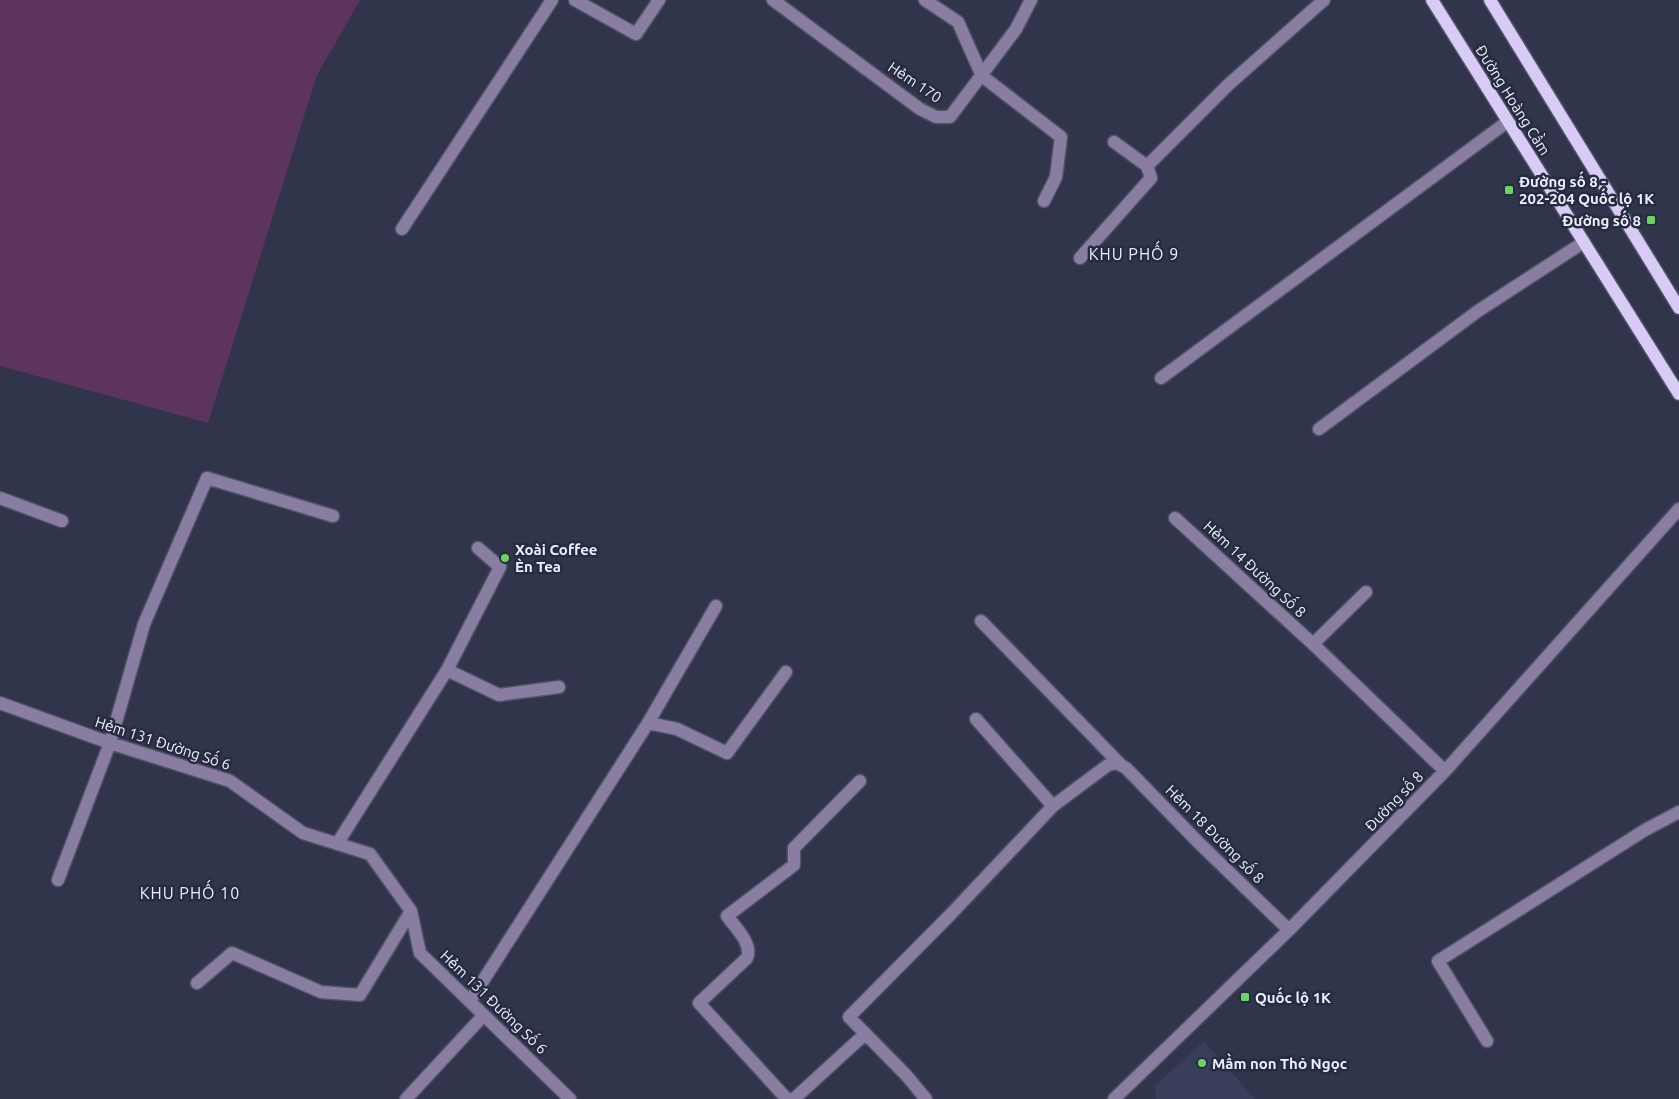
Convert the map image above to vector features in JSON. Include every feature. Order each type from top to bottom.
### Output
[{"type":"main road","name":"Đường Hoàng Cầm","points":[[1432,0],[1679,394]]},
{"type":"main road","points":[[1490,0],[1679,308]]},
{"type":"street","points":[[402,229],[552,0]]},
{"type":"street","points":[[575,0],[636,34],[659,0]]},
{"type":"street","name":"Hẻm 170","points":[[773,0],[920,108],[936,117],[950,117],[1016,29],[1031,0]]},
{"type":"street","points":[[925,0],[958,22],[982,76],[1061,137],[1056,178],[1044,201]]},
{"type":"street","points":[[1147,166],[1228,85],[1324,0]]},
{"type":"street","points":[[1161,378],[1507,122]]},
{"type":"street","points":[[1080,258],[1151,178],[1147,166],[1114,142]]},
{"type":"street","points":[[1319,429],[1478,311],[1584,242]]},
{"type":"street","points":[[58,880],[110,743],[144,624],[207,478],[333,516]]},
{"type":"street","points":[[0,498],[62,521]]},
{"type":"street","name":"Đường số 8","points":[[1114,1099],[1289,930],[1445,772],[1679,509]]},
{"type":"street","name":"Hẻm 14 Đường Số 8","points":[[1176,518],[1313,644],[1445,772]]},
{"type":"street","points":[[337,844],[448,670],[500,567],[478,548]]},
{"type":"street","points":[[1313,644],[1366,592]]},
{"type":"street","points":[[470,1001],[648,723],[716,606]]},
{"type":"street","name":"Hẻm 18 Đường số 8","points":[[981,621],[1119,764],[1126,768],[1200,844],[1289,930]]},
{"type":"street","points":[[448,670],[499,695],[559,687]]},
{"type":"street","points":[[648,723],[676,729],[728,753],[786,672]]},
{"type":"street","name":"Hẻm 131 Đường Số 6","points":[[0,703],[110,743],[230,781],[303,833],[370,854],[411,911],[420,953],[570,1099]]},
{"type":"street","points":[[976,719],[1053,806]]},
{"type":"street","points":[[926,1099],[906,1075],[848,1018],[950,915],[1053,806],[1108,765],[1119,764]]},
{"type":"street","points":[[860,781],[794,848],[794,865],[727,916],[748,946],[749,954],[699,1003],[786,1098],[791,1099],[795,1098],[865,1034]]},
{"type":"street","points":[[1487,1041],[1438,961],[1645,830],[1679,812]]},
{"type":"street","points":[[197,983],[232,953],[321,992],[360,994],[411,911]]},
{"type":"street","points":[[406,1099],[483,1016]]},
{"type":"shaded area","points":[[0,0],[360,0],[317,75],[208,423],[0,366]]},
{"type":"shaded area","name":"Mầm non Thỏ Ngọc","points":[[1204,1041],[1255,1099],[1156,1099],[1155,1086]]},
{"type":"place","name":"Đường số 8 - 202-204 Quốc lộ 1K","points":[[1509,190]]},
{"type":"place","name":"Đường số 8","points":[[1651,220]]},
{"type":"place","name":"Xoài Coffee Èn Tea","points":[[505,558]]},
{"type":"place","name":"Quốc lộ 1K","points":[[1245,997]]},
{"type":"place","name":"Mầm non Thỏ Ngọc","points":[[1202,1063]]},
{"type":"district","name":"KHU PHỐ 9","points":[[1134,254]]},
{"type":"district","name":"KHU PHỐ 10","points":[[190,893]]}]
